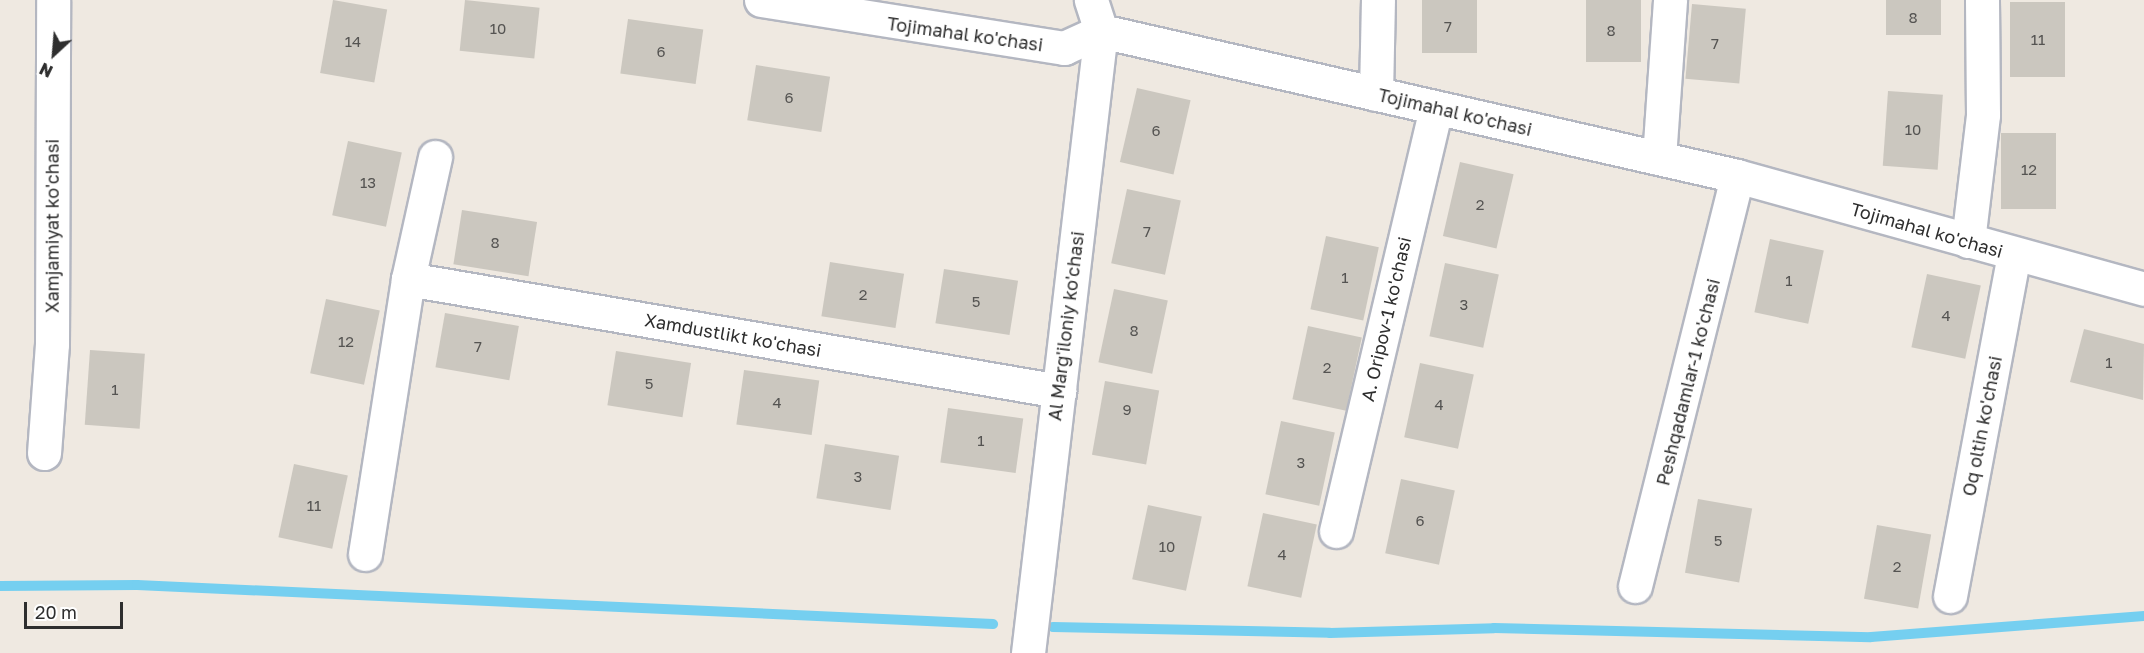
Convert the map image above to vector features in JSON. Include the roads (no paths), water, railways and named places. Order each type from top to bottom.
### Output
[{"type":"street","name":"Xamjamiyat ko'chasi","points":[[44,453],[52,344],[53,0]]},
{"type":"street","name":"Tojimahal ko'chasi","points":[[760,0],[1064,48],[1101,32],[1737,176],[2014,255],[2144,289]]},
{"type":"street","name":"Al Marg'iloniy ko'chasi","points":[[1028,653],[1101,32],[1091,0]]},
{"type":"street","points":[[1376,94],[1378,0]]},
{"type":"street","points":[[1659,158],[1670,0]]},
{"type":"street","points":[[1968,241],[1983,115],[1982,0]]},
{"type":"street","name":"A. Oripov-1 ko'chasi","points":[[1336,531],[1436,108]]},
{"type":"street","points":[[364,554],[408,279],[435,157]]},
{"type":"street","name":"Peshqadamlar-1 ko'chasi","points":[[1635,586],[1737,176]]},
{"type":"street","name":"Oq oltin ko'chasi","points":[[1950,596],[2014,255]]},
{"type":"street","name":"Xamdustlikt ko'chasi","points":[[408,279],[1059,391]]},
{"type":"waterway","points":[[0,586],[137,585],[993,624]]},
{"type":"waterway","points":[[1053,627],[1330,633],[1494,628],[1871,637],[2144,616]]}]
